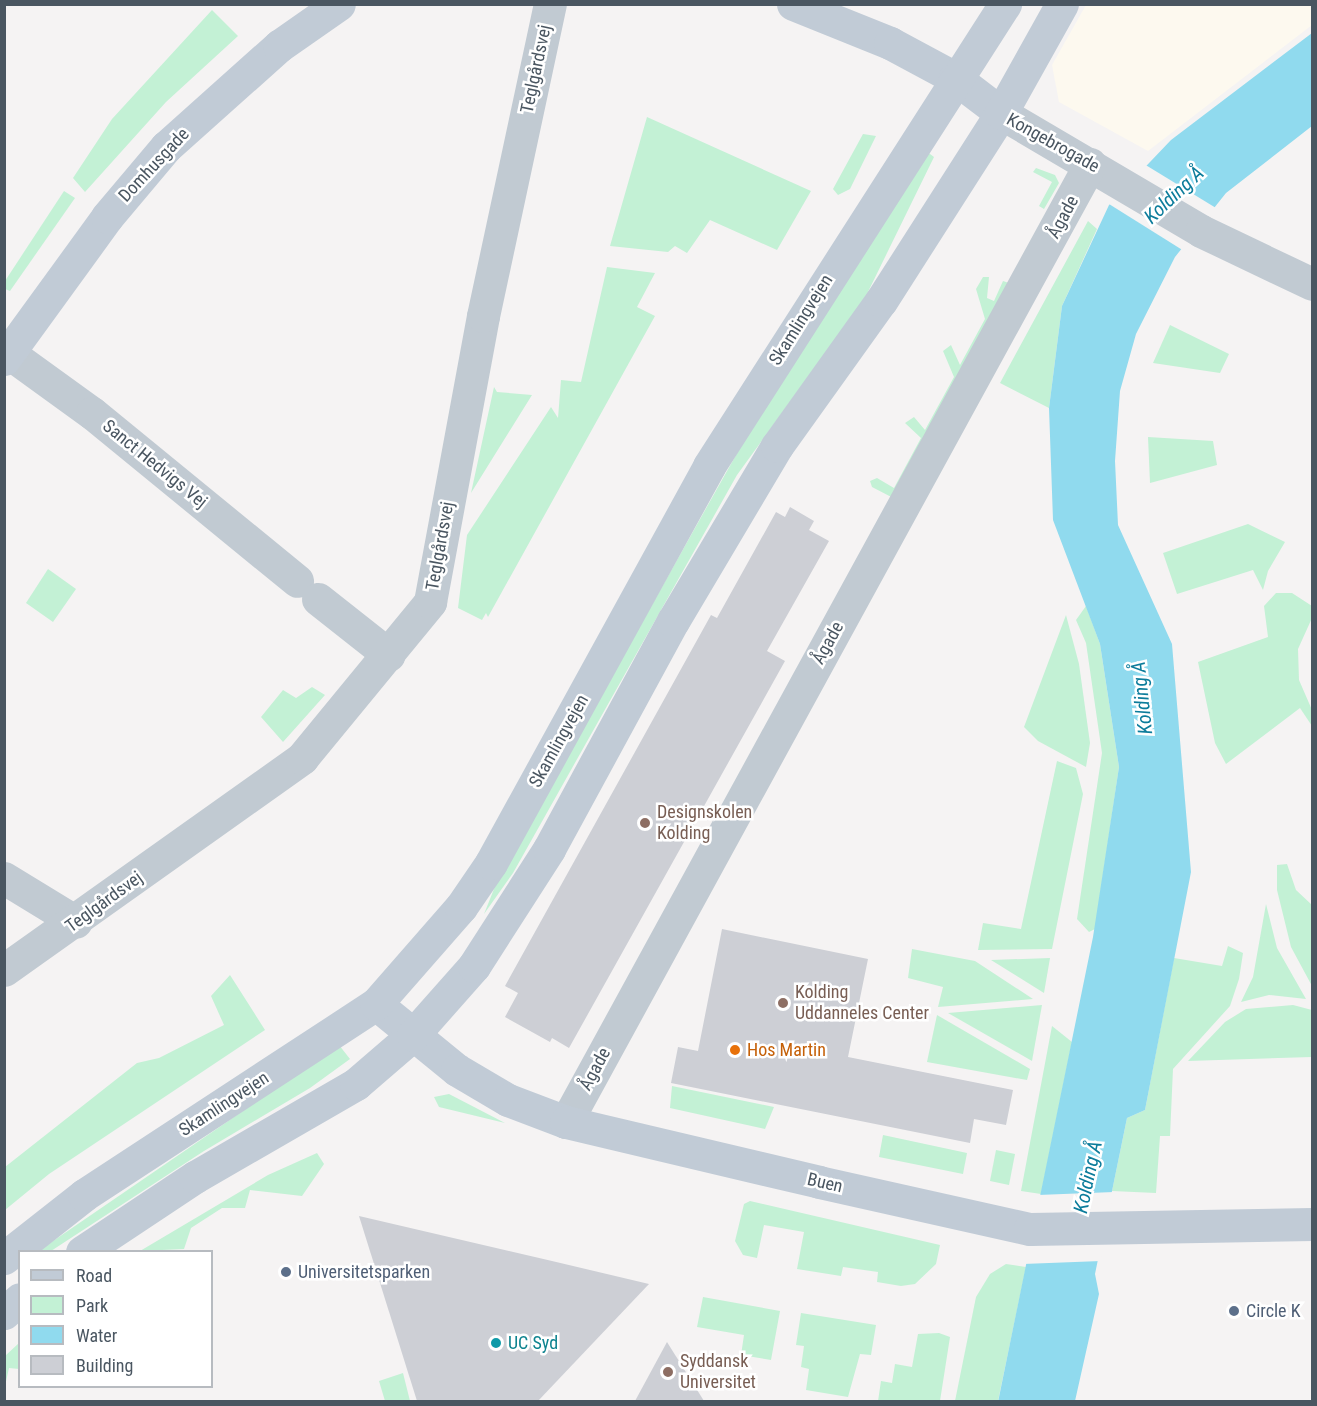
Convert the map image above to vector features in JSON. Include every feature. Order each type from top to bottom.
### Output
[{"type":"main road","name":"Domhusgade","points":[[7,356],[107,217],[166,147],[279,46],[339,4]]},
{"type":"main road","name":"Kongebrogade","points":[[793,4],[890,43],[955,78],[1001,113]]},
{"type":"main road","name":"Skamlingvejen","points":[[4,1258],[84,1195],[376,1004],[461,907],[491,863],[709,466],[955,78],[1005,4]]},
{"type":"main road","points":[[84,1250],[195,1177],[356,1084],[413,1035],[481,956],[549,849],[674,621],[777,446],[881,301],[1001,113],[1062,4]]},
{"type":"main road","name":"Buen","points":[[376,1004],[457,1070],[508,1100],[566,1122],[1030,1229],[1312,1224]]},
{"type":"main road","points":[[4,1313],[18,1301]]},
{"type":"street","name":"Teglgårdsvej","points":[[4,970],[76,922],[302,758],[430,602],[435,585],[483,316],[550,4]]},
{"type":"street","name":"Kongebrogade","points":[[1001,113],[1123,182],[1202,231],[1312,284]]},
{"type":"street","name":"Ågade","points":[[566,1122],[1090,164]]},
{"type":"street","name":"Sanct Hedvigs Vej","points":[[7,356],[92,413],[388,655]]},
{"type":"street","points":[[4,878],[76,922]]},
{"type":"shaded area","points":[[1086,5],[1312,5],[1312,25],[1148,151],[1059,102],[1052,65]]},
{"type":"green space","points":[[212,10],[238,36],[166,102],[85,192],[73,178],[112,119]]},
{"type":"green space","points":[[647,117],[811,191],[777,250],[710,220],[687,253],[675,246],[668,252],[610,246]]},
{"type":"green space","points":[[863,134],[876,136],[850,189],[838,195],[833,189]]},
{"type":"green space","points":[[926,151],[934,157],[865,298],[737,475],[513,873],[484,914],[498,879],[768,398]]},
{"type":"green space","points":[[1036,168],[1055,175],[1059,183],[1044,209],[1039,206],[1052,182],[1033,172]]},
{"type":"green space","points":[[64,191],[75,198],[10,291],[5,289],[5,281]]},
{"type":"green space","points":[[1088,221],[1097,229],[1062,306],[1049,408],[1000,383]]},
{"type":"green space","points":[[607,267],[655,273],[637,307],[655,316],[488,617],[486,613],[482,620],[458,608],[467,535],[551,407],[558,418],[561,380],[581,382]]},
{"type":"green space","points":[[983,277],[989,277],[987,298],[994,301],[1003,281],[1015,285],[899,501],[872,487],[870,481],[877,478],[894,488],[921,438],[905,423],[914,417],[925,430],[954,377],[943,351],[951,345],[960,365],[985,319],[976,289]]},
{"type":"green space","points":[[1170,325],[1229,354],[1220,373],[1153,363]]},
{"type":"green space","points":[[494,387],[497,392],[532,395],[471,493]]},
{"type":"green space","points":[[1148,437],[1213,441],[1217,465],[1150,483]]},
{"type":"green space","points":[[1248,524],[1285,542],[1268,571],[1263,590],[1253,570],[1177,594],[1163,553]]},
{"type":"green space","points":[[48,569],[76,589],[53,622],[26,603]]},
{"type":"green space","points":[[1276,593],[1292,593],[1312,606],[1312,618],[1298,649],[1299,680],[1312,710],[1312,726],[1300,708],[1226,764],[1215,743],[1198,662],[1268,637],[1264,606]]},
{"type":"green space","points":[[1086,606],[1100,644],[1119,767],[1095,929],[1089,932],[1077,919],[1102,753],[1086,643],[1076,620]]},
{"type":"green space","points":[[1066,615],[1079,664],[1090,743],[1086,767],[1038,741],[1024,727]]},
{"type":"green space","points":[[312,687],[325,695],[283,742],[261,717],[283,690],[296,698]]},
{"type":"green space","points":[[1057,761],[1076,768],[1083,794],[1052,949],[978,950],[983,923],[1021,929]]},
{"type":"green space","points":[[1287,864],[1296,890],[1312,905],[1312,986],[1291,947],[1277,890],[1277,865]]},
{"type":"green space","points":[[1266,904],[1277,948],[1306,999],[1269,995],[1241,1002],[1253,977]]},
{"type":"green space","points":[[1228,946],[1243,953],[1239,979],[1230,1006],[1173,1069],[1170,1136],[1160,1136],[1156,1193],[1112,1191],[1127,1118],[1145,1110],[1174,958],[1222,966]]},
{"type":"green space","points":[[912,949],[975,961],[1033,999],[938,1007],[943,987],[908,978]]},
{"type":"green space","points":[[1050,958],[1044,993],[991,960]]},
{"type":"green space","points":[[230,975],[265,1030],[49,1174],[5,1210],[5,1167],[137,1063],[159,1058],[224,1025],[211,996]]},
{"type":"green space","points":[[1042,1005],[1032,1061],[948,1013]]},
{"type":"green space","points":[[1293,1005],[1312,1010],[1312,1057],[1188,1061],[1225,1022],[1246,1009]]},
{"type":"green space","points":[[937,1015],[1030,1069],[1027,1080],[927,1062]]},
{"type":"green space","points":[[1052,1026],[1072,1042],[1041,1194],[1021,1191]]},
{"type":"green space","points":[[339,1045],[350,1059],[310,1088],[204,1151],[53,1250],[40,1250]]},
{"type":"green space","points":[[672,1086],[774,1107],[765,1129],[670,1108]]},
{"type":"green space","points":[[449,1094],[505,1123],[439,1107],[434,1097]]},
{"type":"green space","points":[[883,1135],[967,1153],[963,1174],[879,1157]]},
{"type":"green space","points":[[996,1150],[1015,1154],[1009,1185],[990,1181]]},
{"type":"green space","points":[[317,1153],[324,1164],[302,1196],[250,1190],[245,1208],[222,1208],[191,1228],[184,1249],[142,1250],[268,1175]]},
{"type":"green space","points":[[750,1201],[940,1245],[936,1264],[915,1284],[901,1286],[877,1282],[878,1272],[843,1267],[841,1276],[797,1269],[804,1232],[764,1225],[757,1258],[743,1255],[735,1241],[744,1204]]},
{"type":"green space","points":[[1006,1264],[1026,1267],[998,1401],[955,1401],[976,1297],[990,1274]]},
{"type":"green space","points":[[703,1297],[780,1311],[771,1360],[741,1355],[744,1335],[697,1327]]},
{"type":"green space","points":[[801,1313],[876,1325],[871,1355],[860,1354],[848,1397],[806,1390],[809,1369],[801,1367],[804,1346],[796,1345]]},
{"type":"green space","points":[[939,1333],[950,1337],[940,1401],[878,1401],[881,1381],[892,1383],[895,1364],[912,1367],[918,1334]]},
{"type":"green space","points":[[18,1344],[18,1369],[9,1368],[5,1386],[5,1356]]},
{"type":"green space","points":[[403,1373],[410,1401],[385,1401],[379,1381]]},
{"type":"water","name":"Kolding Å","points":[[1312,33],[1312,126],[1226,193],[1175,257],[1136,334],[1120,391],[1115,461],[1118,525],[1172,644],[1191,872],[1145,1110],[1127,1118],[1095,1274],[1099,1294],[1075,1401],[998,1402],[1093,937],[1119,767],[1100,644],[1053,520],[1049,408],[1062,306],[1109,205],[1171,140]]},
{"type":"pier","points":[[1144,164],[1216,208],[1184,251],[1109,204]]},
{"type":"pier","points":[[1114,1192],[1101,1261],[1023,1264],[1038,1195]]},
{"type":"building","name":"Designskolen Kolding","points":[[790,507],[814,521],[809,530],[829,541],[767,651],[785,661],[569,1048],[552,1038],[550,1042],[505,1017],[518,993],[505,986],[711,615],[717,618],[776,512],[785,517]]},
{"type":"building","name":"Kolding Uddanneles Center","points":[[722,929],[868,959],[848,1057],[1013,1090],[1006,1125],[974,1119],[970,1143],[671,1083],[678,1047],[698,1051]]},
{"type":"building","name":"UC Syd","points":[[359,1216],[649,1284],[538,1401],[417,1401]]},
{"type":"building","name":"Syddansk Universitet","points":[[667,1342],[704,1401],[635,1401]]},
{"type":"place","name":"Designskolen Kolding","points":[[645,823]]},
{"type":"place","name":"Kolding Uddanneles Center","points":[[783,1003]]},
{"type":"place","name":"Hos Martin","points":[[735,1050]]},
{"type":"place","name":"Universitetsparken","points":[[286,1272]]},
{"type":"place","name":"Circle K","points":[[1234,1311]]},
{"type":"place","name":"UC Syd","points":[[496,1343]]},
{"type":"place","name":"Syddansk Universitet","points":[[668,1372]]}]
